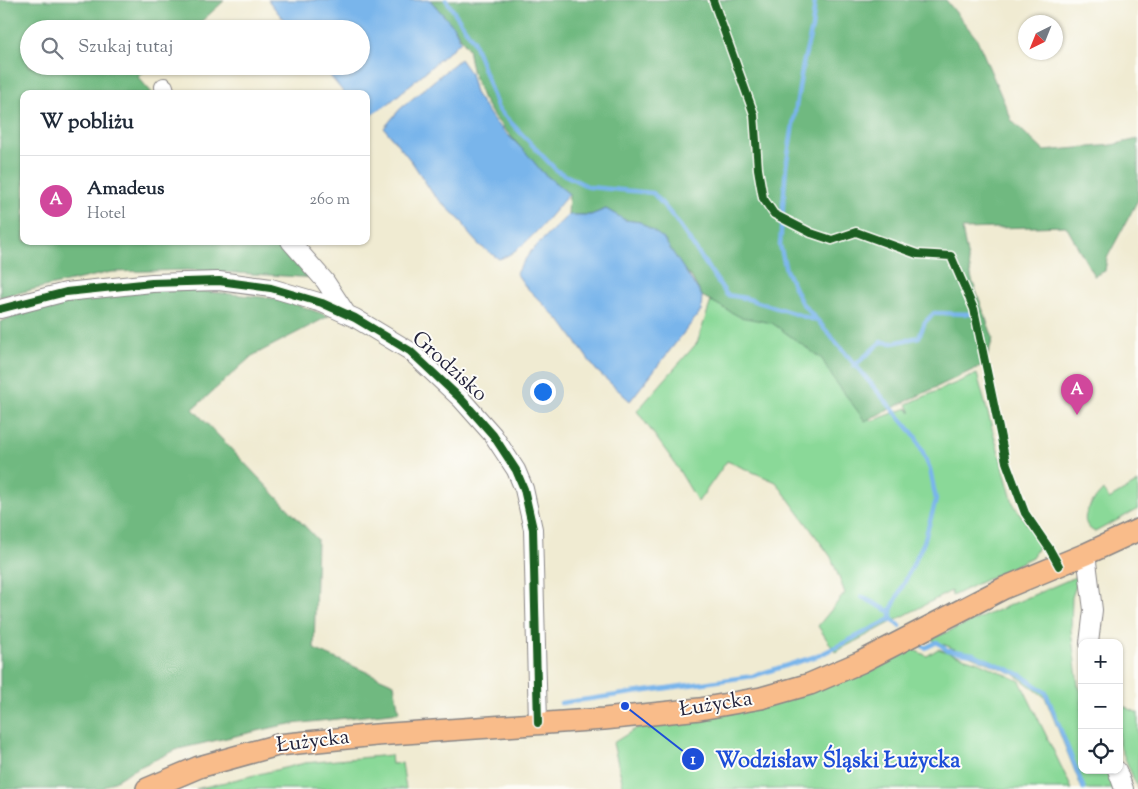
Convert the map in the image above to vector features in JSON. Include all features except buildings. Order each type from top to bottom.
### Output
[{"type":"main road","name":"Łużycka","points":[[147,789],[199,767],[278,745],[700,710],[761,698],[810,684],[861,662],[1004,588],[1138,530]]},
{"type":"street","name":"Grodzisko","points":[[294,245],[325,281],[346,313]]},
{"type":"street","name":"Grodzisko","points":[[0,309],[66,292],[152,283],[212,280],[271,288],[297,294],[346,313],[392,339],[423,362],[478,416],[493,435],[516,470],[526,496],[533,529],[538,724]]},
{"type":"street","points":[[1086,554],[1093,610],[1089,639]]},
{"type":"street","points":[[1118,774],[1124,789]]},
{"type":"green space","points":[[0,0],[224,1],[203,20],[20,20],[20,75],[140,75],[138,77],[149,90],[20,90],[20,245],[287,245],[316,278],[188,270],[111,272],[0,297]]},
{"type":"green space","points":[[430,0],[946,0],[977,39],[1012,121],[1044,151],[1112,145],[1138,139],[1138,200],[1107,258],[1105,271],[1094,276],[1066,226],[962,229],[972,280],[993,338],[987,358],[981,366],[865,421],[833,378],[822,359],[772,323],[740,317],[702,296],[692,278],[640,222],[625,220],[606,209],[591,215],[568,215],[569,194],[542,172],[494,117],[482,97],[472,70],[468,49],[454,27]]},
{"type":"green space","points":[[116,290],[191,290],[280,299],[329,316],[252,356],[193,409],[317,539],[314,649],[394,684],[399,712],[284,725],[178,749],[133,770],[101,789],[0,789],[0,322],[15,315]]},
{"type":"green space","points":[[713,295],[773,314],[823,352],[872,421],[907,408],[911,413],[907,404],[977,374],[1013,503],[1040,544],[1032,557],[952,596],[951,591],[835,652],[818,626],[845,593],[831,557],[776,482],[727,461],[698,502],[674,462],[637,411],[697,343]]},
{"type":"green space","points":[[1138,482],[1138,509],[1095,532],[1089,528],[1085,517],[1087,511],[1103,490],[1109,499]]},
{"type":"green space","points":[[1080,575],[1072,597],[1071,630],[1078,685],[1078,774],[1114,774],[1119,789],[1082,789],[1045,697],[1014,674],[931,639]]},
{"type":"green space","points":[[912,649],[927,656],[938,649],[978,662],[1020,681],[1072,789],[624,789],[613,743],[637,728],[763,708]]},
{"type":"green space","points":[[1123,706],[1138,713],[1138,789],[1123,753]]},
{"type":"green space","points":[[391,755],[392,764],[402,763],[406,789],[196,789],[305,763]]},
{"type":"water","points":[[268,0],[430,0],[454,27],[461,41],[388,104],[370,115],[370,90],[342,90],[329,75],[370,75],[370,20],[284,20]]},
{"type":"water","points":[[460,59],[470,73],[475,93],[495,122],[542,172],[569,194],[528,240],[509,255],[499,259],[479,245],[469,234],[463,223],[433,194],[412,162],[384,128],[400,109]]},
{"type":"water","points":[[606,209],[625,220],[640,222],[663,238],[702,296],[701,311],[630,401],[596,370],[563,324],[526,287],[516,273],[531,251],[568,215],[591,215]]},
{"type":"waterway","points":[[446,0],[473,40],[498,109],[557,171],[589,187],[653,193],[675,219],[727,295],[745,298],[818,321],[916,437],[930,469],[936,500],[924,542],[891,610],[891,619],[900,626]]},
{"type":"waterway","points":[[815,0],[812,28],[803,64],[786,167],[780,245],[786,270],[801,302],[817,320]]},
{"type":"waterway","points":[[854,366],[881,342],[893,343],[919,337],[925,322],[934,313],[973,314]]},
{"type":"waterway","points":[[862,597],[891,612]]},
{"type":"waterway","points":[[561,703],[753,676],[820,655],[891,619]]},
{"type":"waterway","points":[[922,645],[925,648],[937,642],[947,650],[973,654],[1021,675],[1046,693],[1084,789]]},
{"type":"cycle path","points":[[713,0],[754,114],[758,169],[763,198],[774,214],[811,233],[832,240],[856,232],[917,254],[951,256],[974,309],[1006,462],[1025,513],[1059,566]]},
{"type":"cycle path","points":[[0,309],[66,292],[152,283],[219,281],[271,288],[322,303],[355,318],[410,351],[462,400],[493,435],[516,470],[524,489],[533,529],[538,723]]},
{"type":"place","name":"Amadeus","points":[[1077,415]]},
{"type":"place","name":"Wodzisław Śląski Łużycka","points":[[625,706]]}]
